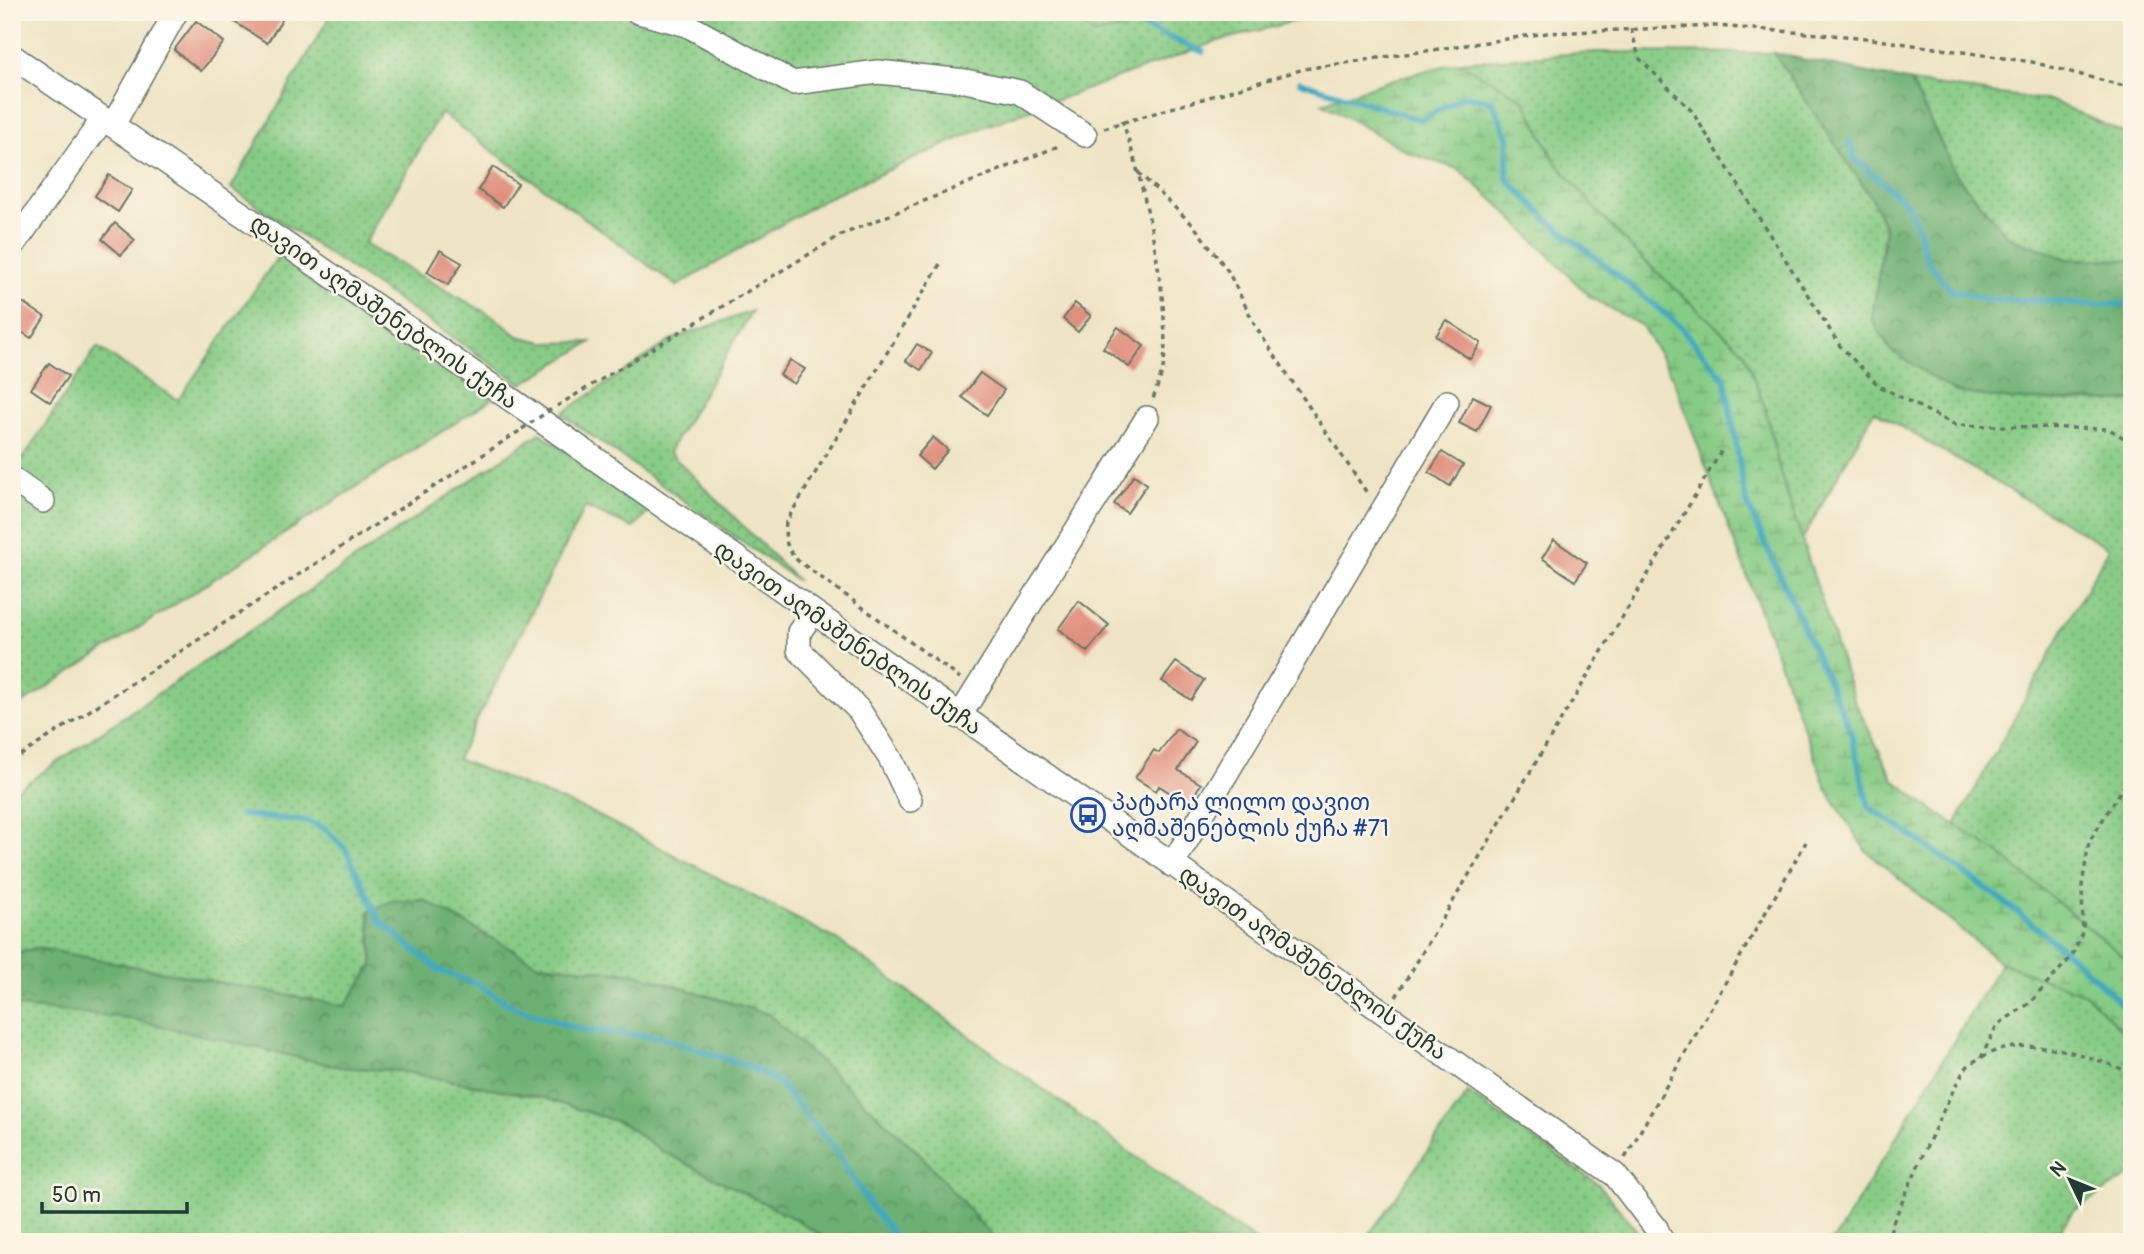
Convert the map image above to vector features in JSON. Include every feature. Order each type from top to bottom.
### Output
[{"type":"street","points":[[12,247],[108,122],[176,12]]},
{"type":"street","points":[[638,12],[687,25],[793,83],[878,72],[965,80],[1020,92],[1085,135]]},
{"type":"street","name":"დავით აღმაშენებლის ქუჩა","points":[[12,56],[479,377],[959,717],[1615,1175],[1656,1228],[1662,1242]]},
{"type":"street","points":[[1172,865],[1447,402]]},
{"type":"street","points":[[959,717],[1147,418]]},
{"type":"street","points":[[12,478],[43,500]]},
{"type":"street","points":[[813,613],[799,632],[799,650],[859,710],[890,758],[910,800]]},
{"type":"path","points":[[12,761],[553,408],[841,235],[1122,120],[1304,69],[1547,33],[1714,26],[1858,37],[2032,62],[2132,88]]},
{"type":"path","points":[[1631,29],[1639,58],[1691,110],[1840,346],[1879,386],[1955,425],[2109,429],[2132,443]]},
{"type":"path","points":[[1122,120],[1138,172],[1164,306],[1164,364],[1147,418]]},
{"type":"path","points":[[1138,172],[1194,226],[1228,271],[1257,329],[1341,456],[1360,480],[1379,517]]},
{"type":"path","points":[[940,264],[786,522],[784,538],[788,550],[797,561],[976,690]]},
{"type":"path","points":[[1386,1014],[1722,450]]},
{"type":"path","points":[[1980,1059],[1997,1025],[2030,1003],[2072,956],[2083,930],[2082,885],[2090,842],[2132,773]]},
{"type":"path","points":[[1615,1175],[1806,842]]},
{"type":"path","points":[[1890,1242],[1891,1227],[1965,1068],[1993,1051],[2025,1046],[2083,1054],[2132,1073]]},
{"type":"green space","points":[[332,12],[1070,12],[1093,34],[1124,28],[1115,12],[1345,12],[1314,16],[1218,41],[986,126],[825,199],[677,286],[441,113],[364,244],[494,317],[518,336],[548,343],[591,342],[522,384],[231,188]]},
{"type":"green space","points":[[1070,12],[1115,12],[1125,28],[1093,34]]},
{"type":"green space","points":[[1595,52],[1774,53],[1874,202],[1885,229],[1872,319],[2011,400],[2132,401],[2132,964],[1999,854],[1955,825],[2109,548],[1874,411],[1802,540],[1780,472],[1765,408],[1744,352],[1634,251],[1596,210],[1555,161],[1524,100],[1459,62]]},
{"type":"green space","points":[[1774,53],[1911,82],[1957,176],[2007,236],[2067,259],[2132,260],[2132,401],[2011,400],[1956,392],[1890,350],[1872,319],[1885,229],[1874,202]]},
{"type":"green space","points":[[1459,62],[1524,100],[1555,161],[1596,210],[1634,251],[1744,352],[1765,408],[1780,472],[1854,700],[1893,779],[1930,808],[1999,854],[2132,964],[2132,1040],[2086,994],[2001,963],[1865,850],[1827,790],[1672,376],[1642,326],[1590,297],[1499,205],[1458,169],[1412,154],[1322,103],[1394,79]]},
{"type":"green space","points":[[1911,82],[2052,101],[2132,137],[2132,260],[2067,259],[2007,236],[1957,176]]},
{"type":"green space","points":[[279,255],[492,399],[12,710],[12,475],[97,347],[178,400]]},
{"type":"green space","points":[[752,311],[669,452],[798,581],[561,414],[673,339]]},
{"type":"green space","points":[[540,433],[651,510],[633,528],[585,507],[457,759],[593,813],[836,939],[1219,1217],[1259,1242],[997,1242],[919,1153],[768,1014],[636,974],[538,964],[424,900],[369,911],[373,965],[345,1006],[37,948],[12,954],[12,793]]},
{"type":"green space","points":[[424,900],[538,964],[636,974],[768,1014],[919,1153],[997,1242],[832,1242],[795,1219],[660,1150],[622,1123],[544,1098],[400,1071],[340,1067],[127,1018],[12,1006],[12,954],[37,948],[345,1006],[373,965],[369,911],[392,901]]},
{"type":"green space","points":[[2001,963],[2086,994],[2132,1040],[2132,1174],[2073,1211],[2052,1242],[1828,1242],[1836,1237]]},
{"type":"green space","points":[[12,1006],[127,1018],[340,1067],[400,1071],[543,1098],[622,1123],[660,1150],[795,1219],[832,1242],[12,1242]]},
{"type":"green space","points":[[1468,1093],[1598,1184],[1646,1242],[1364,1242]]},
{"type":"building","points":[[219,12],[287,12],[267,43]]},
{"type":"building","points":[[196,21],[224,42],[201,71],[174,50]]},
{"type":"building","points":[[493,167],[518,184],[503,207],[478,190]]},
{"type":"building","points":[[109,175],[132,190],[118,212],[95,196]]},
{"type":"building","points":[[115,223],[135,240],[121,255],[102,239]]},
{"type":"building","points":[[440,250],[462,263],[448,285],[427,272]]},
{"type":"building","points":[[22,302],[45,317],[31,338],[12,326],[12,317]]},
{"type":"building","points":[[1075,303],[1091,316],[1078,332],[1063,319]]},
{"type":"building","points":[[1446,320],[1481,343],[1470,359],[1436,336]]},
{"type":"building","points":[[1118,327],[1144,346],[1129,367],[1103,348]]},
{"type":"building","points":[[917,344],[932,353],[921,370],[906,361]]},
{"type":"building","points":[[790,360],[805,369],[794,384],[780,375]]},
{"type":"building","points":[[49,363],[68,376],[50,402],[31,389]]},
{"type":"building","points":[[980,373],[1004,390],[987,415],[962,397]]},
{"type":"building","points":[[1473,396],[1491,405],[1477,432],[1459,423]]},
{"type":"building","points":[[933,437],[948,450],[932,469],[917,456]]},
{"type":"building","points":[[1442,452],[1463,465],[1450,486],[1429,472]]},
{"type":"building","points":[[1134,475],[1147,484],[1127,513],[1114,504]]},
{"type":"building","points":[[1554,540],[1587,563],[1575,581],[1542,558]]},
{"type":"building","points":[[1079,601],[1109,625],[1087,652],[1058,629]]},
{"type":"building","points":[[1176,662],[1204,680],[1191,700],[1162,681]]},
{"type":"building","points":[[1176,729],[1196,742],[1178,770],[1201,784],[1188,804],[1159,786],[1156,791],[1135,778],[1154,750],[1159,753]]},
{"type":"waterway","points":[[1110,12],[1203,52]]},
{"type":"waterway","points":[[1300,82],[1421,120],[1464,96],[1492,101],[1508,137],[1507,179],[1547,219],[1678,324],[1725,379],[1746,501],[1850,729],[1869,807],[1972,878],[2040,930],[2132,1015]]},
{"type":"waterway","points":[[1849,141],[1855,159],[1906,203],[1918,227],[1927,261],[1952,291],[1992,300],[2036,300],[2088,305],[2132,304]]},
{"type":"waterway","points":[[241,815],[307,821],[325,829],[346,850],[380,921],[440,971],[477,984],[513,1007],[582,1030],[661,1037],[748,1066],[778,1082],[835,1149],[871,1207],[899,1242]]},
{"type":"place","name":"პატარა ლილო დავით აღმაშენებლის ქუჩა #71","points":[[1088,815]]}]
